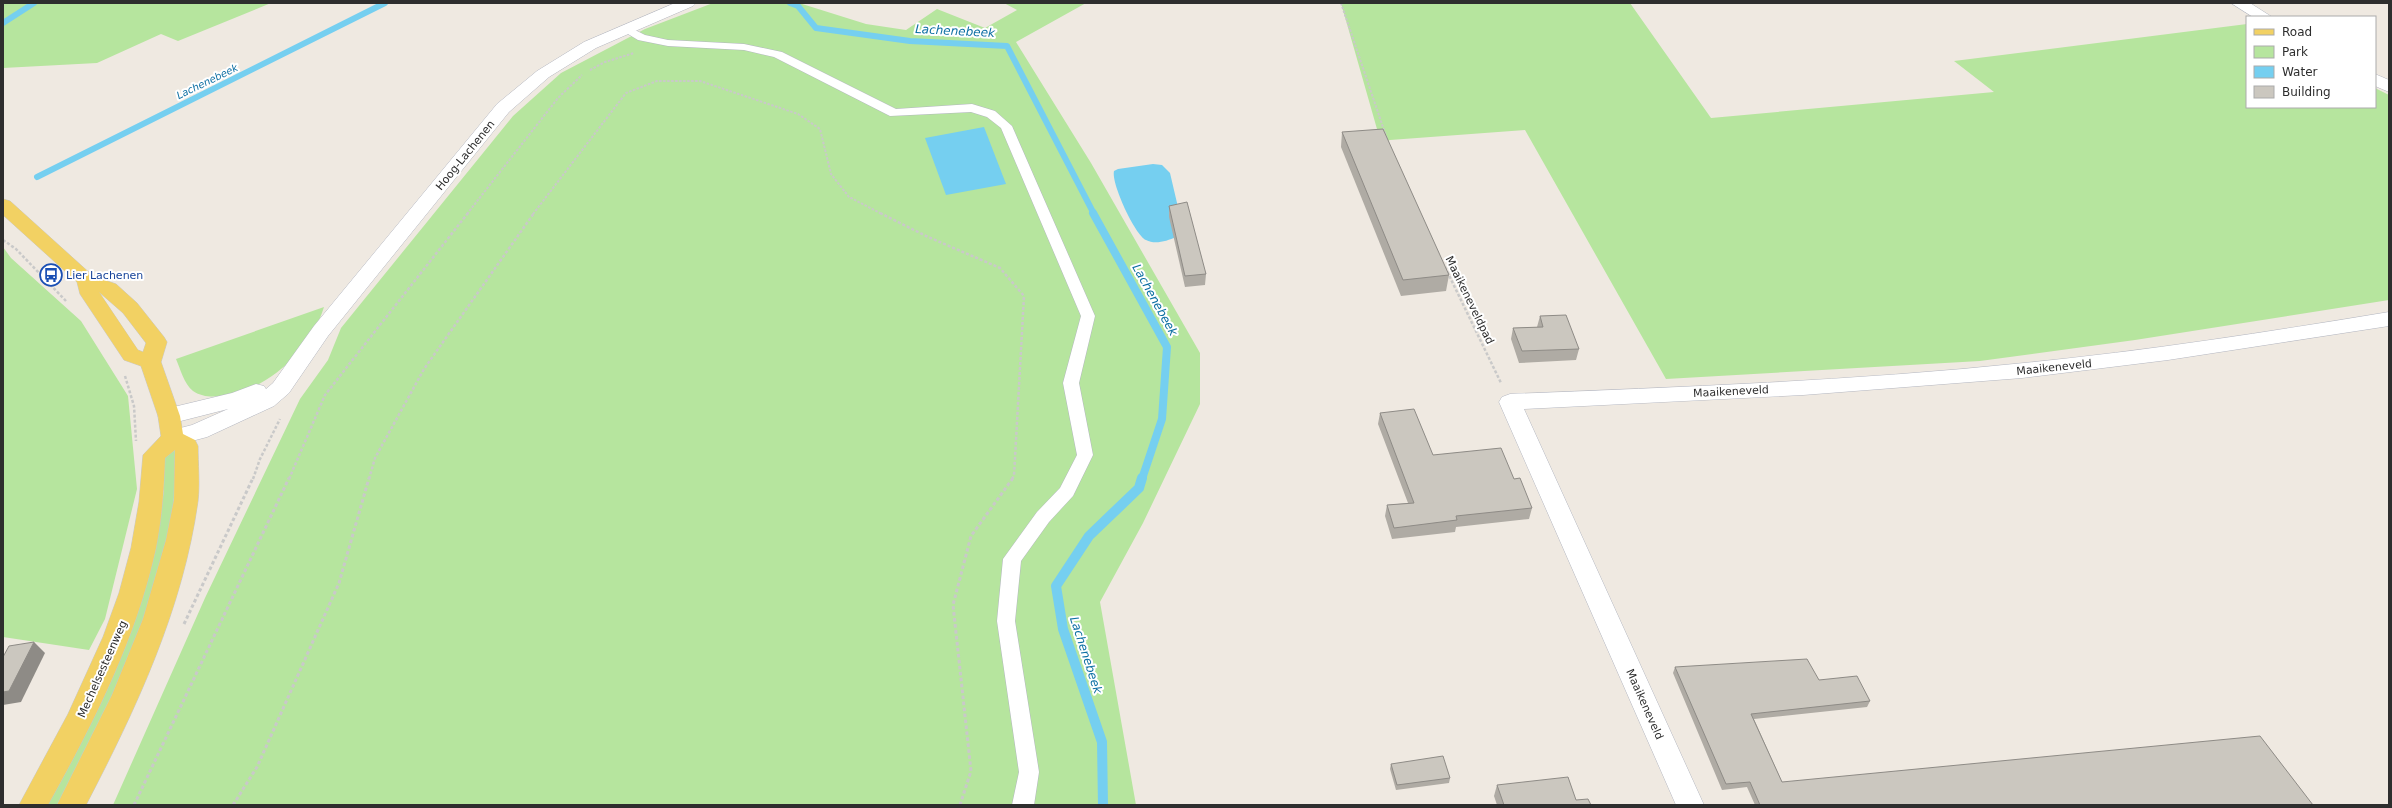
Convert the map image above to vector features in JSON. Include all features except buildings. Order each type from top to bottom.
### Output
[{"type":"main road","points":[[3,205],[86,280],[109,288],[130,308],[157,342],[150,362],[171,427],[187,446],[186,499],[175,556],[157,616],[92,766],[71,805]]},
{"type":"main road","points":[[86,280],[90,294],[131,355],[150,362]]},
{"type":"main road","name":"Mechelsesteenweg","points":[[33,805],[68,745],[118,636],[138,579],[150,517],[154,482],[154,456],[171,427]]},
{"type":"street","name":"Hoog-Lachenen","points":[[171,427],[199,431],[266,401],[281,388],[321,331],[503,108],[543,74],[565,59],[627,29],[688,3]]},
{"type":"street","points":[[2239,3],[2262,16]]},
{"type":"street","points":[[2376,80],[2389,87]]},
{"type":"street","name":"Maaikeneveld","points":[[1690,805],[1510,402],[1909,380],[2094,363],[2389,319]]},
{"type":"lane","points":[[627,29],[642,38],[668,43],[744,47],[778,54],[894,113],[972,108],[991,114],[1006,126],[1088,316],[1071,383],[1085,454],[1067,492],[1044,517],[1012,559],[1006,621],[1029,772],[1023,805]]},
{"type":"path","points":[[1341,3],[1388,141]]},
{"type":"path","points":[[134,805],[287,483],[325,395],[558,98],[583,74],[605,62],[668,43]]},
{"type":"path","points":[[233,805],[257,767],[339,583],[375,458],[424,369],[537,208],[626,93],[656,81],[700,81],[798,114],[815,125],[820,129],[831,174],[849,197],[926,236],[1000,268],[1024,296],[1014,476],[971,536],[953,605],[971,771],[960,805]]},
{"type":"path","points":[[3,240],[16,249],[71,306]]},
{"type":"path","name":"Maaikeneveldpad","points":[[1442,261],[1510,402]]},
{"type":"path","points":[[124,371],[134,406],[137,446]]},
{"type":"green space","points":[[3,3],[271,3],[178,41],[161,34],[97,63],[3,68]]},
{"type":"green space","points":[[713,3],[799,3],[866,24],[906,30],[937,9],[985,28],[1017,10],[1004,3],[1086,3],[1016,42],[1091,163],[1200,353],[1200,404],[1143,523],[1100,602],[1136,805],[113,805],[205,598],[300,399],[328,360],[341,328],[513,116],[561,73],[645,29]]},
{"type":"green space","points":[[1341,3],[1630,3],[1711,118],[1994,92],[1954,61],[2246,24],[2246,108],[2376,108],[2376,88],[2389,95],[2389,300],[2135,340],[1980,361],[1666,379],[1525,130],[1390,140],[1381,143]]},
{"type":"green space","points":[[3,247],[11,258],[81,321],[128,396],[137,489],[105,619],[89,650],[3,637]]},
{"type":"green space","points":[[324,307],[318,323],[298,353],[271,377],[255,386],[239,393],[222,396],[210,396],[193,391],[185,380],[176,359]]},
{"type":"green space","points":[[177,447],[173,514],[152,604],[122,675],[61,805],[47,805],[160,518],[164,489],[164,452]]},
{"type":"water","points":[[984,127],[1006,184],[946,195],[925,138]]},
{"type":"water","points":[[1153,164],[1162,165],[1170,173],[1181,220],[1176,237],[1157,242],[1146,240],[1136,229],[1120,197],[1114,177],[1114,171],[1118,169]]},
{"type":"waterway","points":[[3,23],[34,3]]},
{"type":"waterway","name":"Lachenebeek","points":[[37,177],[385,3]]},
{"type":"waterway","name":"Lachenebeek","points":[[790,3],[798,6],[816,28],[910,41],[1007,46],[1094,214]]},
{"type":"waterway","name":"Lachenebeek","points":[[1093,213],[1167,347],[1162,419],[1142,479]]},
{"type":"waterway","name":"Lachenebeek","points":[[1103,805],[1102,742],[1063,629],[1056,586],[1089,536],[1139,488],[1142,478]]},
{"type":"place","name":"Lier Lachenen","points":[[51,275]]}]
